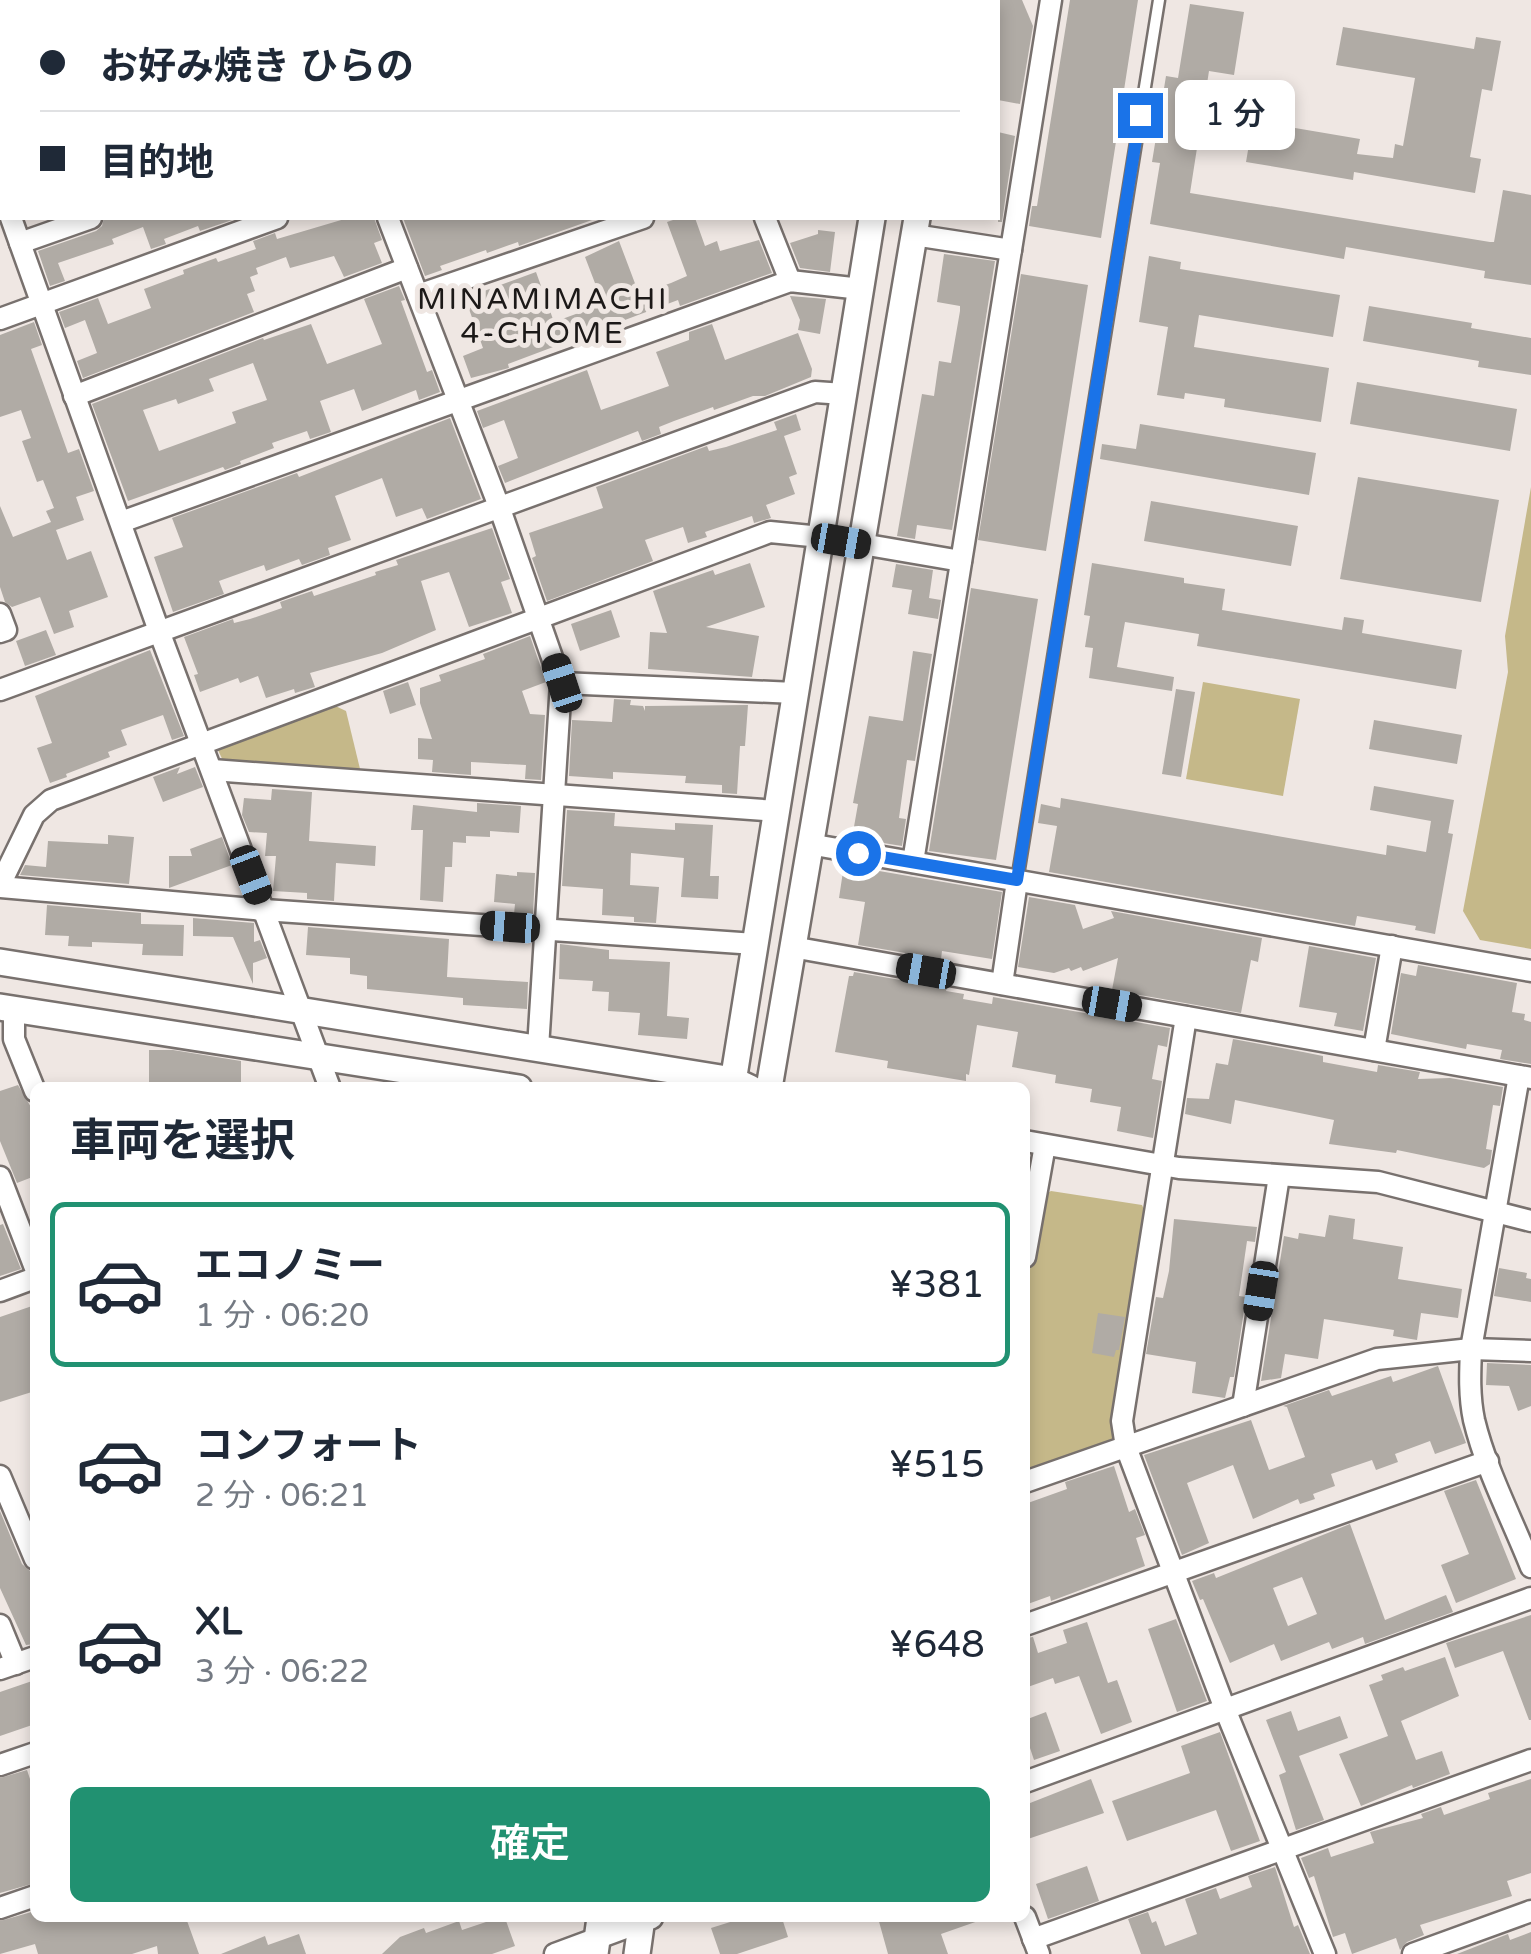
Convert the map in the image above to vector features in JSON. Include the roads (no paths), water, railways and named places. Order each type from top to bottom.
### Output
[{"type":"street","points":[[913,862],[1051,0]]},
{"type":"street","points":[[12,220],[159,631],[328,1082]]},
{"type":"street","points":[[20,243],[85,220]]},
{"type":"street","points":[[0,320],[273,220]]},
{"type":"street","points":[[389,220],[562,683],[538,1048]]},
{"type":"street","points":[[418,295],[637,220]]},
{"type":"street","points":[[766,220],[790,281]]},
{"type":"street","points":[[738,1082],[755,944],[872,220]]},
{"type":"street","points":[[770,1082],[916,226],[1011,250]]},
{"type":"street","points":[[74,396],[407,268]]},
{"type":"street","points":[[121,522],[790,281],[861,288]]},
{"type":"street","points":[[0,690],[815,392],[844,394]]},
{"type":"street","points":[[755,944],[264,910],[0,886],[34,815],[51,800],[770,532],[961,561]]},
{"type":"street","points":[[0,614],[6,630],[0,632]]},
{"type":"street","points":[[562,683],[796,694]]},
{"type":"street","points":[[212,770],[776,811]]},
{"type":"street","points":[[810,844],[1531,970]]},
{"type":"street","points":[[1002,984],[1017,880]]},
{"type":"street","points":[[1374,1050],[1392,946]]},
{"type":"street","points":[[792,947],[1525,1077],[1494,1211],[1471,1349],[1470,1385],[1474,1420],[1531,1567]]},
{"type":"street","points":[[0,962],[538,1048],[722,1082]]},
{"type":"street","points":[[31,1082],[14,1039],[7,1008],[481,1082]]},
{"type":"street","points":[[1186,1016],[1122,1422],[1126,1447],[1225,1710],[1325,1954]]},
{"type":"street","points":[[1030,1200],[1035,1143],[1163,1166],[1378,1182],[1531,1220]]},
{"type":"street","points":[[1242,1406],[1279,1176]]},
{"type":"street","points":[[0,1177],[30,1255]]},
{"type":"street","points":[[0,1291],[30,1280]]},
{"type":"street","points":[[1030,1480],[1377,1359],[1471,1349],[1531,1351]]},
{"type":"street","points":[[1030,1624],[1488,1461]]},
{"type":"street","points":[[0,1476],[29,1529]]},
{"type":"street","points":[[1030,1780],[1531,1598]]},
{"type":"street","points":[[0,1625],[17,1663]]},
{"type":"street","points":[[0,1765],[30,1755]]},
{"type":"street","points":[[1027,1922],[1036,1946],[1282,1849],[1531,1760]]},
{"type":"street","points":[[0,1908],[30,1898]]},
{"type":"street","points":[[1414,1954],[1531,1912]]},
{"type":"street","points":[[555,1954],[638,1922]]},
{"type":"street","points":[[637,1954],[645,1922]]},
{"type":"lane","points":[[1017,880],[1159,0]]},
{"type":"district","name":"MINAMIMACHI 4-CHOME","points":[[543,316]]}]
